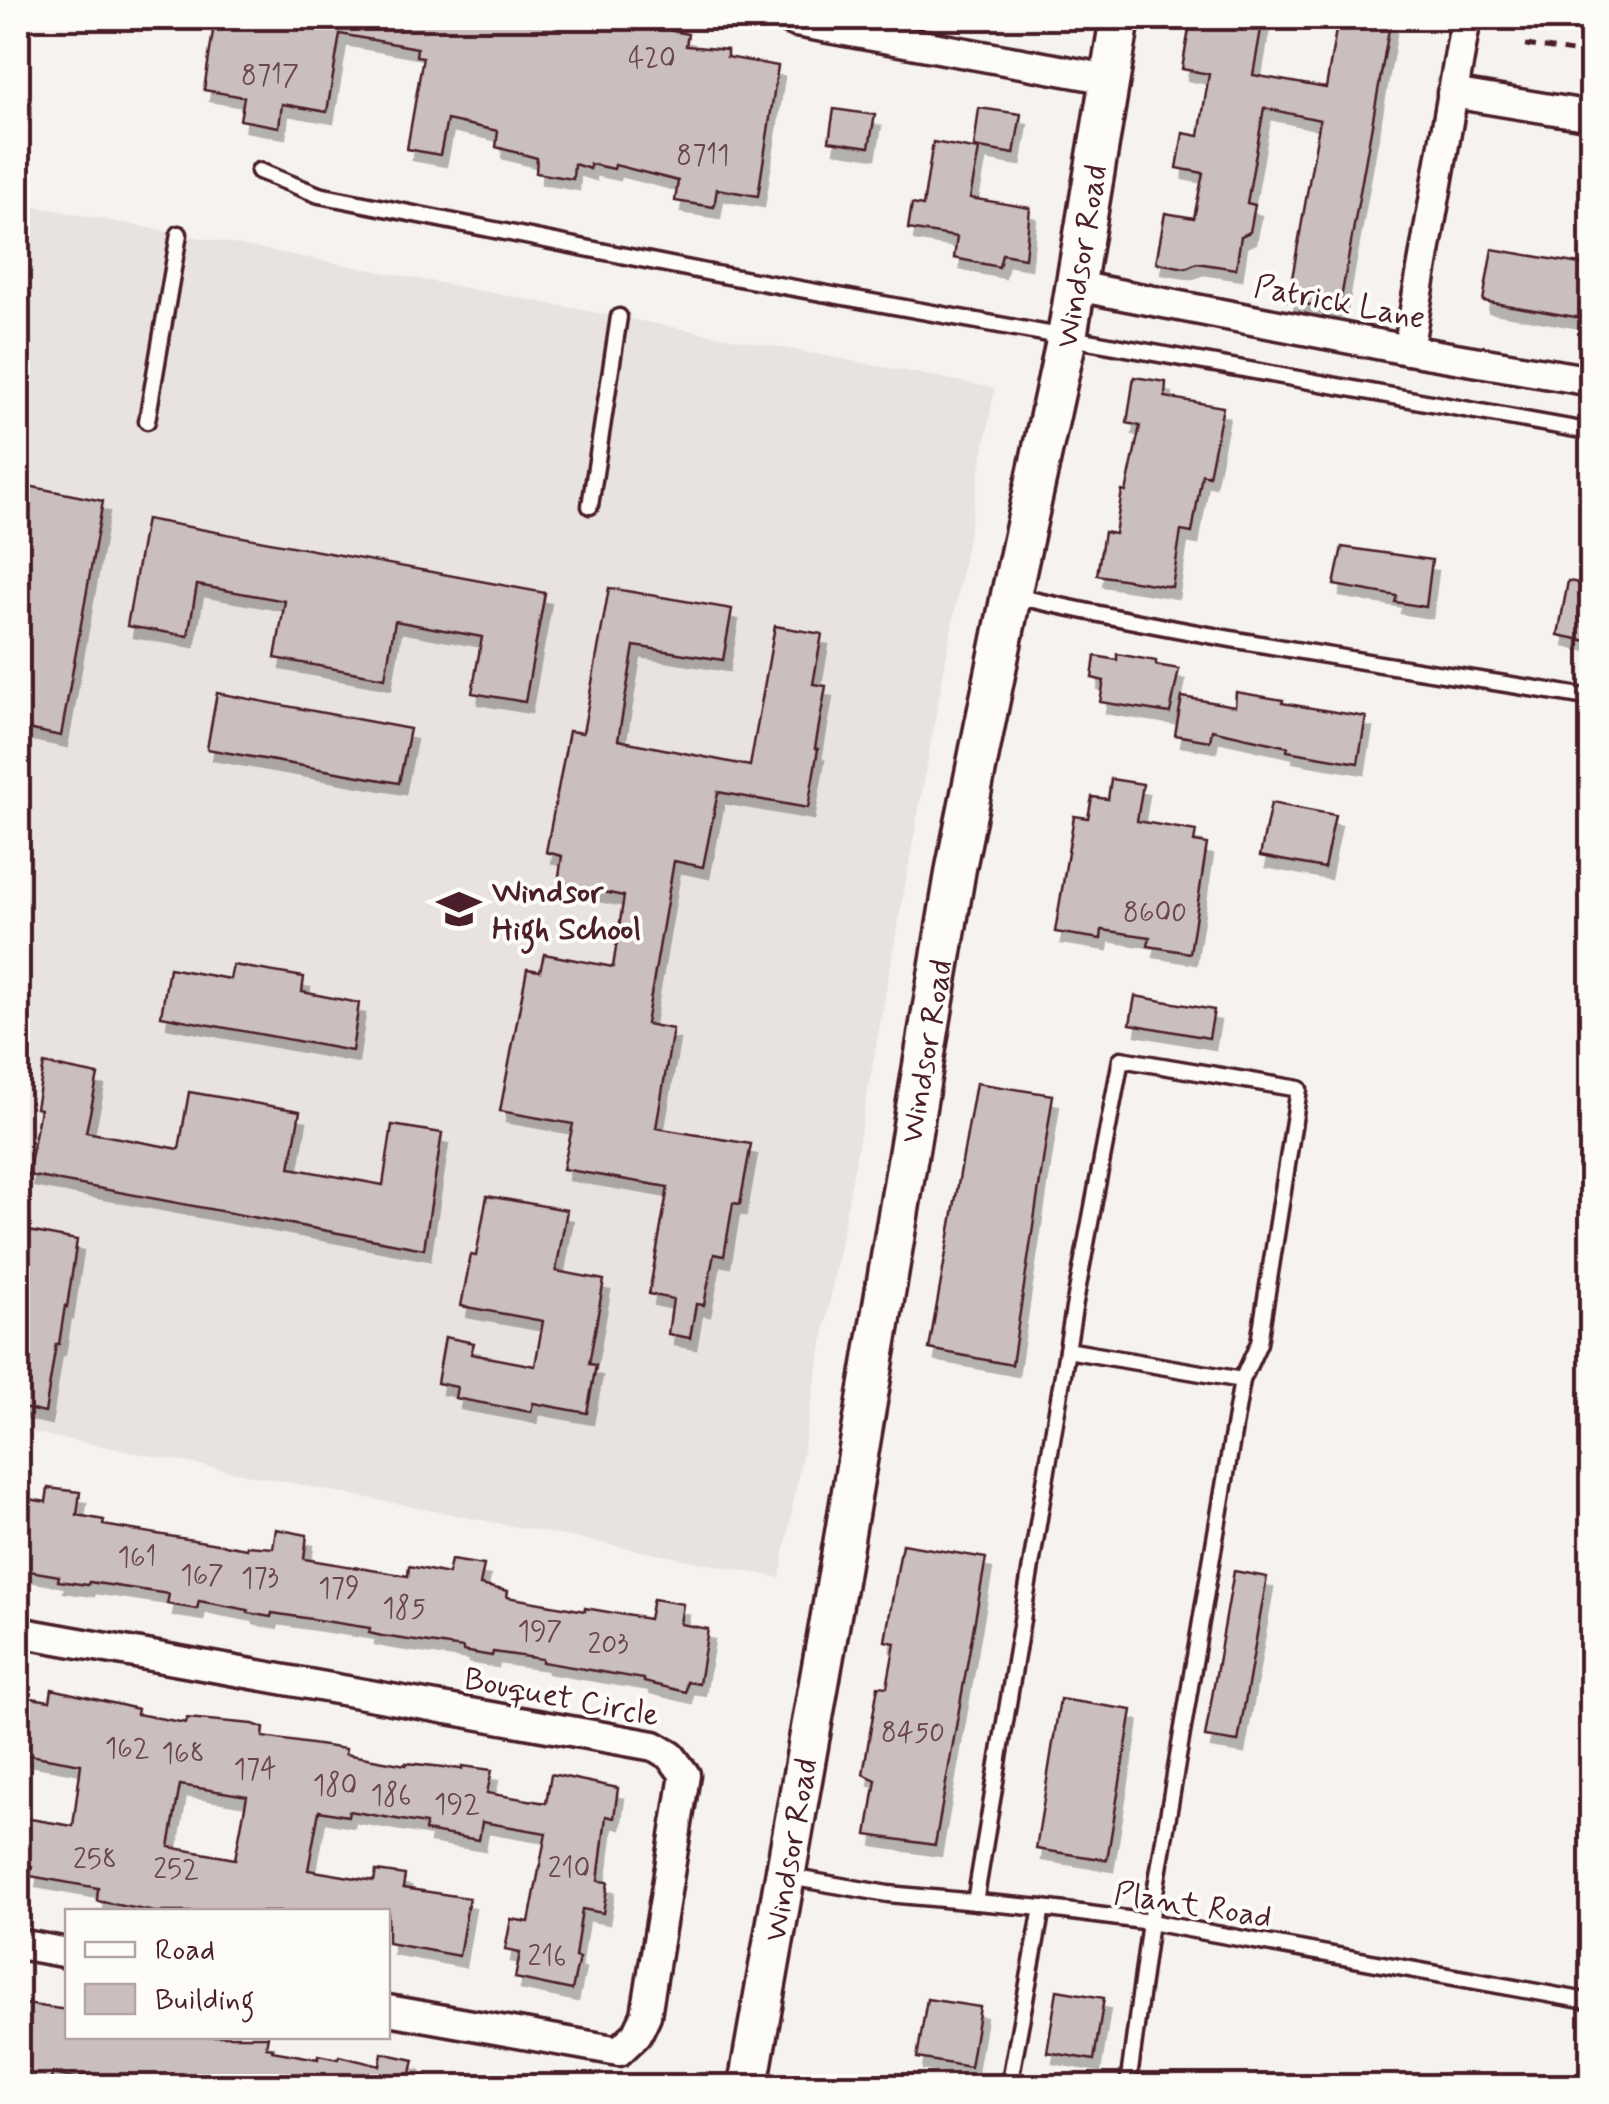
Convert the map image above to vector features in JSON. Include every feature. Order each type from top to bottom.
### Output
[{"type":"main road","name":"Windsor Road","points":[[748,2086],[956,868],[1067,337],[1120,18]]},
{"type":"street","points":[[786,18],[1109,78]]},
{"type":"street","points":[[1408,350],[1466,18]]},
{"type":"street","points":[[1452,93],[1592,116]]},
{"type":"street","name":"Patrick Lane","points":[[1076,286],[1592,381]]},
{"type":"street","name":"Bouquet Circle","points":[[18,1632],[654,1746],[671,1756],[685,1775],[646,2015],[637,2034],[619,2051],[390,2010]]},
{"type":"street","points":[[18,1944],[65,1952]]},
{"type":"lane","points":[[259,172],[320,195],[711,273],[1592,432]]},
{"type":"lane","points":[[147,421],[179,234]]},
{"type":"lane","points":[[590,506],[619,316]]},
{"type":"lane","points":[[1011,594],[1092,614],[1293,650],[1592,698]]},
{"type":"lane","points":[[975,1902],[1121,1059],[1299,1088],[1259,1344],[1242,1380],[1150,1922],[1128,2086]]},
{"type":"lane","points":[[1068,1350],[1242,1380]]},
{"type":"lane","name":"Plant Road","points":[[784,1876],[888,1894],[1150,1922],[1592,2002]]},
{"type":"lane","points":[[1009,2086],[1042,1908]]},
{"type":"path","points":[[1526,44],[1592,55]]},
{"type":"shaded area","name":"Windsor High School","points":[[18,203],[995,388],[780,1578],[18,1430]]},
{"type":"building","points":[[215,18],[621,18],[688,34],[686,46],[727,50],[727,57],[778,66],[758,196],[717,189],[714,207],[675,201],[678,181],[615,165],[614,169],[590,164],[590,169],[574,164],[573,179],[536,173],[537,158],[496,147],[498,131],[447,120],[440,155],[407,149],[423,57],[416,56],[417,48],[340,34],[327,112],[282,104],[279,127],[240,120],[244,97],[204,90]]},
{"type":"building","points":[[1191,18],[1263,18],[1253,75],[1326,88],[1338,18],[1391,18],[1339,310],[1288,301],[1320,120],[1264,108],[1247,203],[1255,205],[1250,232],[1241,236],[1236,269],[1197,263],[1186,268],[1156,263],[1165,213],[1194,218],[1203,173],[1177,168],[1183,133],[1199,136],[1209,74],[1182,69]]},
{"type":"building","points":[[979,108],[1021,114],[1014,154],[974,147]]},
{"type":"building","points":[[834,109],[875,115],[869,147],[829,141]]},
{"type":"building","points":[[933,142],[979,150],[970,198],[1030,208],[1025,258],[1002,254],[999,267],[954,258],[957,237],[908,229],[912,204],[923,206]]},
{"type":"building","points":[[1492,249],[1592,266],[1592,320],[1483,301]]},
{"type":"building","points":[[1134,377],[1166,382],[1165,397],[1223,407],[1209,476],[1202,474],[1192,533],[1181,531],[1172,587],[1097,575],[1104,532],[1115,534],[1140,426],[1127,423]]},
{"type":"building","points":[[18,484],[103,501],[61,736],[18,727]]},
{"type":"building","points":[[146,519],[545,593],[525,702],[472,693],[482,637],[395,621],[385,678],[275,658],[285,601],[197,585],[188,636],[127,626]]},
{"type":"building","points":[[1342,547],[1432,560],[1426,607],[1395,602],[1397,596],[1334,585]]},
{"type":"building","points":[[1568,581],[1592,585],[1592,642],[1558,635]]},
{"type":"building","points":[[609,588],[732,609],[723,660],[634,646],[618,740],[750,766],[775,626],[822,634],[813,684],[826,686],[808,808],[718,792],[703,867],[674,861],[646,1024],[673,1029],[656,1128],[751,1144],[740,1204],[733,1203],[724,1256],[714,1254],[704,1305],[696,1304],[690,1338],[668,1334],[673,1299],[649,1294],[668,1187],[563,1169],[573,1124],[500,1111],[527,969],[540,971],[544,954],[613,967],[624,896],[558,883],[562,856],[546,852],[569,731],[583,733]]},
{"type":"building","points":[[1117,654],[1179,669],[1170,713],[1100,702],[1104,681],[1092,678],[1095,656],[1117,660]]},
{"type":"building","points":[[1236,692],[1366,717],[1358,763],[1287,751],[1288,747],[1212,730],[1210,741],[1175,735],[1182,697],[1235,706]]},
{"type":"building","points":[[217,693],[410,729],[399,783],[207,749]]},
{"type":"building","points":[[1111,779],[1143,784],[1137,821],[1196,831],[1194,842],[1207,844],[1190,953],[1148,946],[1150,937],[1102,930],[1101,939],[1055,932],[1074,816],[1088,818],[1092,797],[1108,799]]},
{"type":"building","points":[[1271,803],[1335,815],[1324,868],[1260,856]]},
{"type":"building","points":[[233,965],[304,977],[302,992],[359,1003],[352,1051],[161,1016],[169,968],[230,979]]},
{"type":"building","points":[[1135,996],[1214,1010],[1209,1038],[1130,1024]]},
{"type":"building","points":[[44,1064],[98,1075],[86,1132],[179,1149],[189,1092],[300,1111],[290,1168],[383,1185],[392,1125],[442,1133],[424,1249],[28,1175]]},
{"type":"building","points":[[976,1083],[1053,1095],[1012,1365],[929,1349]]},
{"type":"building","points":[[487,1196],[567,1210],[556,1271],[604,1280],[589,1364],[596,1365],[587,1413],[533,1403],[531,1412],[455,1398],[457,1387],[437,1383],[445,1337],[474,1343],[471,1354],[535,1366],[543,1321],[461,1306],[471,1255],[476,1256]]},
{"type":"building","points":[[18,1229],[77,1240],[45,1413],[18,1407]]},
{"type":"building","points":[[48,1488],[80,1492],[77,1515],[104,1520],[103,1525],[247,1549],[273,1548],[276,1529],[307,1535],[304,1559],[408,1576],[409,1566],[448,1574],[451,1560],[484,1565],[480,1585],[508,1591],[507,1597],[585,1611],[649,1619],[653,1599],[683,1604],[680,1624],[708,1629],[699,1684],[687,1682],[686,1692],[644,1679],[542,1659],[493,1652],[492,1656],[382,1636],[369,1633],[370,1628],[272,1613],[271,1617],[199,1601],[197,1609],[167,1604],[169,1594],[58,1581],[59,1576],[18,1569],[18,1497],[46,1502]]},
{"type":"building","points":[[902,1544],[986,1558],[935,1845],[867,1835],[876,1780],[863,1774],[878,1686],[887,1687],[895,1643],[885,1641]]},
{"type":"building","points":[[1234,1571],[1267,1577],[1238,1742],[1205,1737]]},
{"type":"building","points":[[52,1689],[138,1709],[137,1714],[186,1723],[187,1718],[253,1724],[264,1728],[263,1737],[346,1749],[345,1754],[406,1765],[492,1770],[487,1793],[546,1803],[551,1774],[618,1788],[614,1818],[606,1816],[598,1881],[608,1882],[603,1913],[582,1909],[575,1957],[579,1958],[572,1990],[515,1978],[520,1953],[505,1950],[511,1919],[529,1922],[546,1833],[482,1822],[479,1840],[425,1831],[426,1824],[349,1811],[348,1816],[319,1811],[308,1870],[374,1881],[376,1871],[405,1875],[403,1888],[469,1898],[459,1956],[390,1943],[390,1909],[139,1909],[97,1901],[98,1888],[30,1876],[32,1866],[18,1863],[18,1817],[73,1826],[81,1764],[18,1753],[25,1697],[50,1701]],"holes":[[[180,1785],[247,1796],[235,1859],[169,1847]]]},
{"type":"building","points":[[1060,1699],[1132,1710],[1107,1860],[1036,1849]]},
{"type":"building","points":[[1057,1990],[1104,1998],[1094,2060],[1047,2052]]},
{"type":"building","points":[[927,1999],[980,2007],[970,2067],[917,2058]]},
{"type":"building","points":[[18,2003],[65,2010],[65,2039],[267,2039],[266,2047],[273,2048],[272,2051],[318,2059],[318,2055],[338,2059],[339,2056],[380,2066],[382,2053],[414,2060],[411,2073],[428,2077],[427,2086],[141,2086],[52,2074],[50,2086],[18,2086]]},
{"type":"place","name":"Windsor High School","points":[[459,909]]}]
